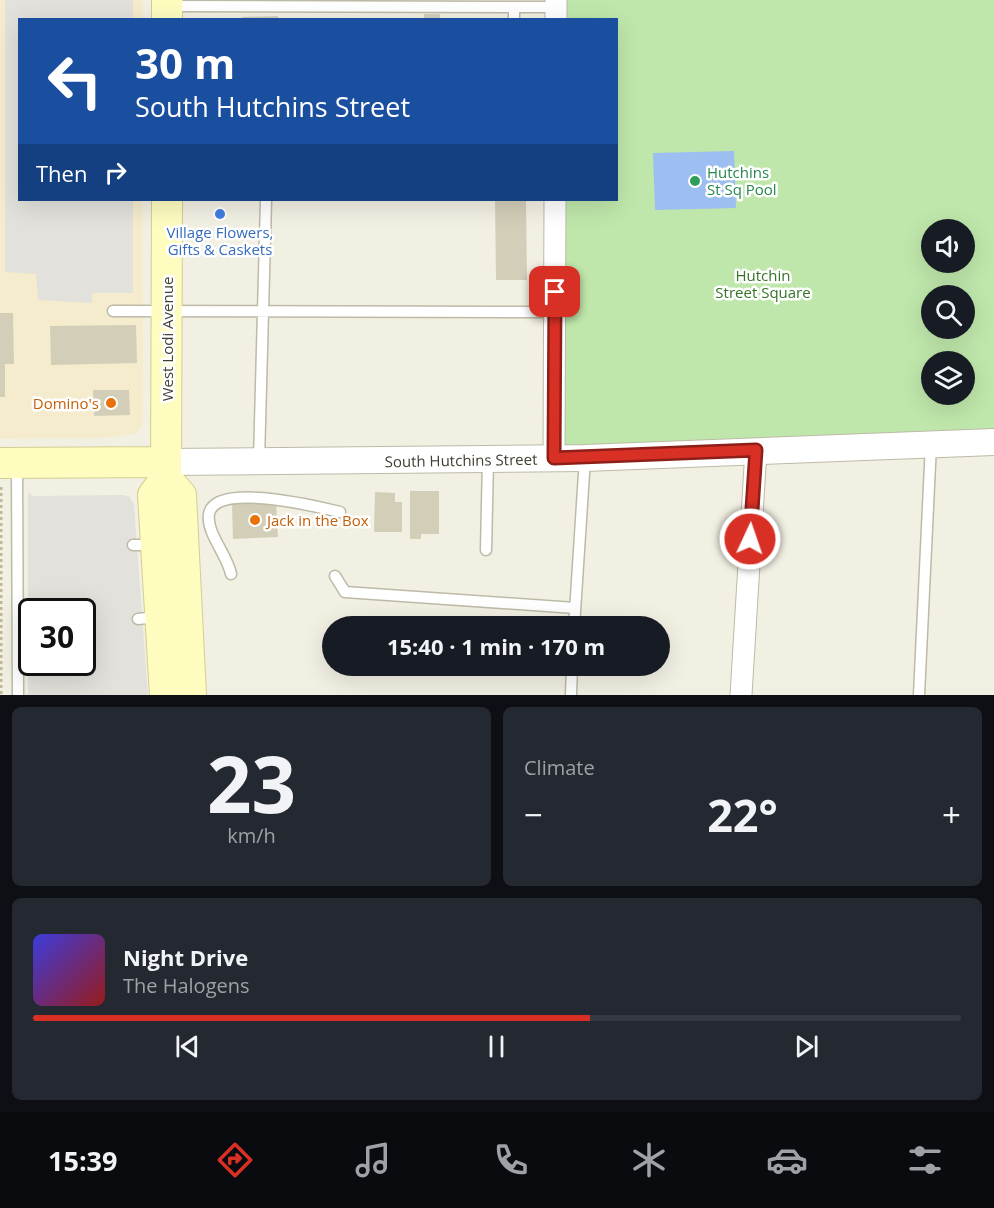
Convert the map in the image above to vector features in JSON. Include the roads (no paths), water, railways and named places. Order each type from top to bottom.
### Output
[{"type":"main road","name":"West Lodi Avenue","points":[[165,695],[148,618],[144,545],[153,495],[166,470],[167,201]]},
{"type":"main road","name":"South Hutchins Street","points":[[6,471],[166,470]]},
{"type":"main road","points":[[166,470],[181,495],[190,695]]},
{"type":"street","points":[[554,458],[555,201]]},
{"type":"street","name":"South Hutchins Street","points":[[166,470],[258,462],[585,458],[994,442]]},
{"type":"street","points":[[741,695],[756,450]]},
{"type":"lane","points":[[514,7],[514,18]]},
{"type":"lane","points":[[167,8],[514,7],[556,9]]},
{"type":"lane","points":[[258,462],[266,201]]},
{"type":"lane","points":[[113,311],[555,312]]},
{"type":"lane","points":[[919,695],[931,444]]},
{"type":"lane","points":[[575,616],[585,458]]},
{"type":"lane","points":[[486,549],[488,459]]},
{"type":"lane","points":[[6,471],[18,695]]},
{"type":"lane","points":[[231,574],[228,558],[210,527],[210,513],[214,506],[225,500],[273,498],[340,512]]},
{"type":"lane","points":[[335,576],[345,592],[575,608]]},
{"type":"lane","points":[[571,695],[572,676]]},
{"type":"water","name":"Hutchins St Sq Pool","points":[[734,151],[736,208],[655,210],[653,153]]},
{"type":"place","name":"Hutchins St Sq Pool","points":[[695,181]]},
{"type":"place","name":"Village Flowers, Gifts & Caskets","points":[[220,214]]},
{"type":"place","name":"Domino's","points":[[111,403]]},
{"type":"place","name":"Jack in the Box","points":[[255,520]]},
{"type":"park label","name":"Hutchin Street Square","points":[[763,284]]}]
